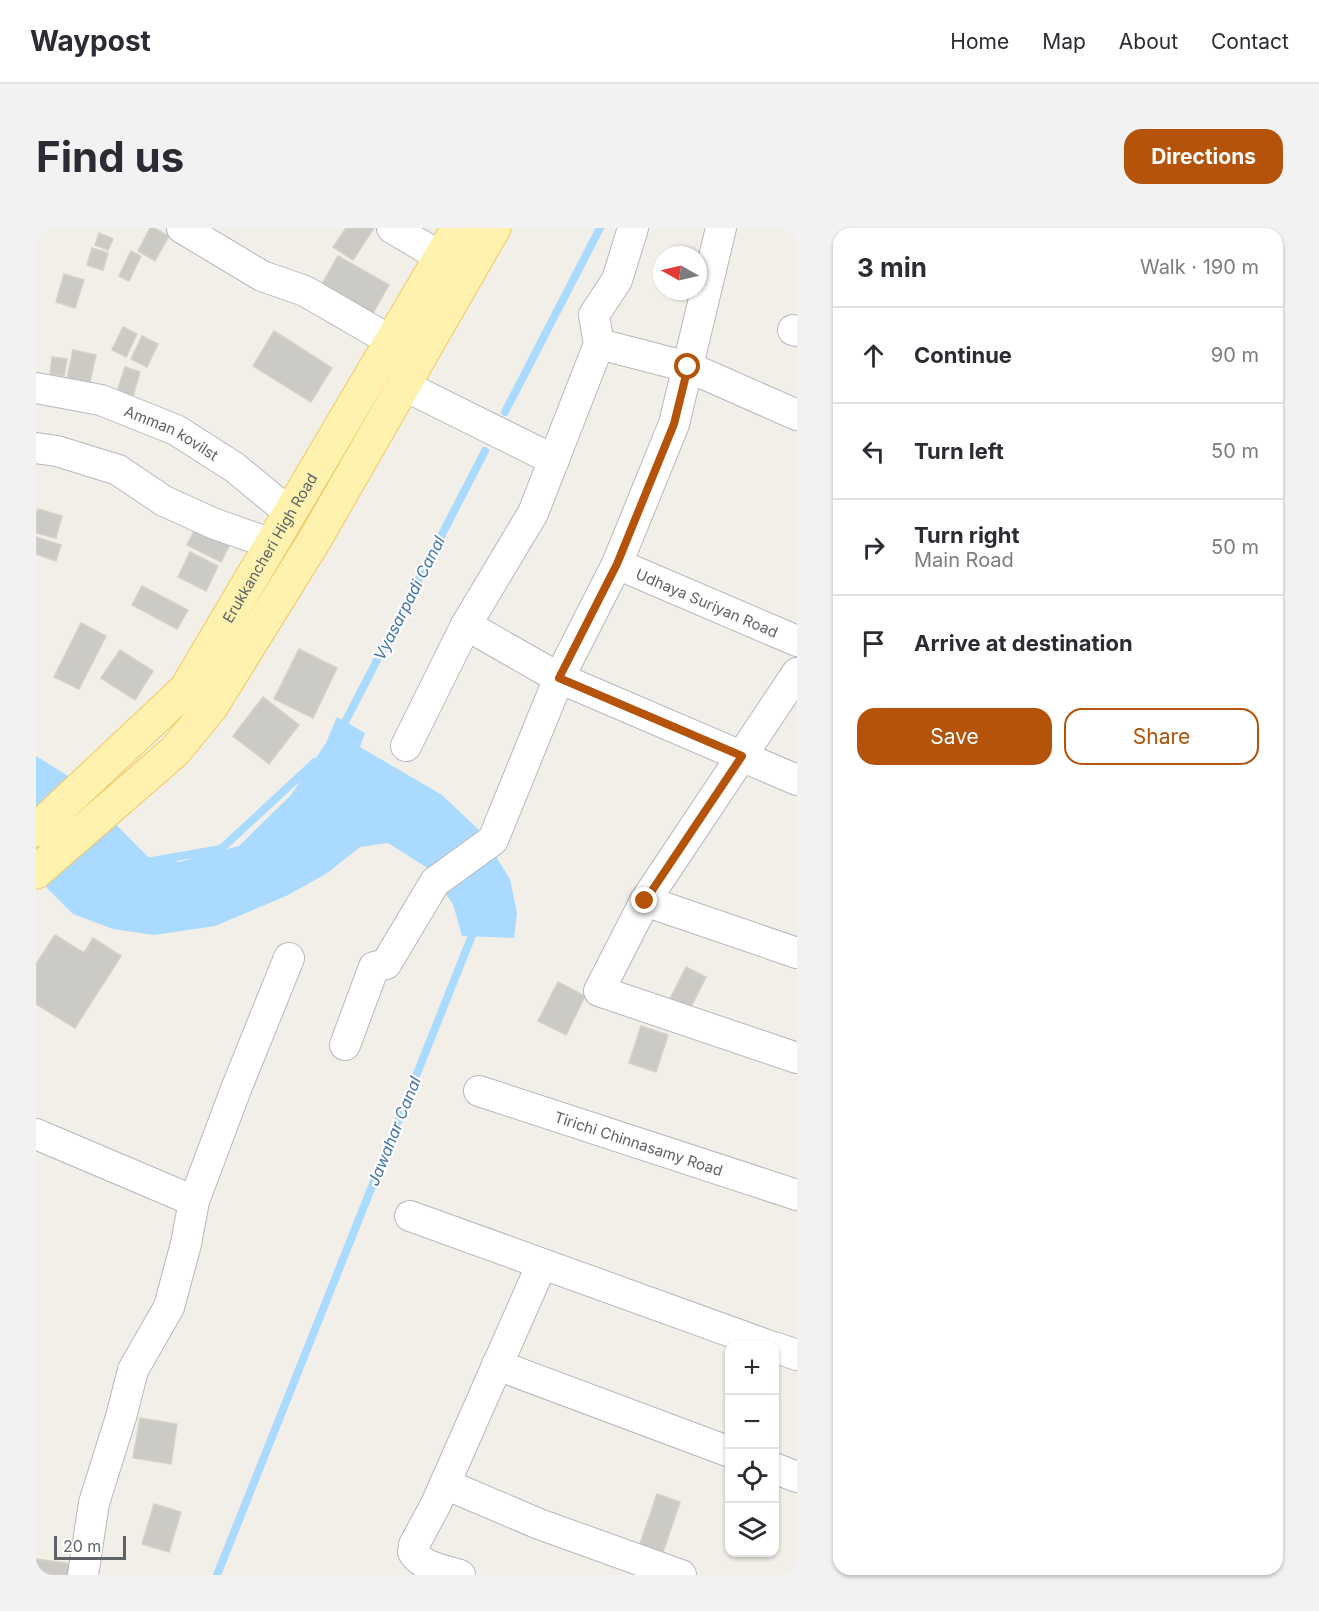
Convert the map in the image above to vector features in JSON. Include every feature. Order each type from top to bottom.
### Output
[{"type":"main road","name":"Erukkancheri High Road","points":[[36,830],[186,689],[458,228]]},
{"type":"main road","points":[[36,872],[175,751],[212,707],[314,541],[494,228]]},
{"type":"main road","points":[[383,354],[403,386]]},
{"type":"street","points":[[183,228],[261,276],[305,291],[383,354]]},
{"type":"street","points":[[392,228],[441,256]]},
{"type":"street","points":[[406,746],[466,625],[533,513],[599,344],[594,315],[617,280],[633,228]]},
{"type":"street","points":[[345,1045],[374,967],[386,964],[434,884],[494,840],[559,678],[617,564],[674,424],[721,228]]},
{"type":"street","points":[[599,344],[688,367],[797,414]]},
{"type":"street","points":[[403,386],[554,460]]},
{"type":"street","name":"Amman kovilst","points":[[36,388],[100,400],[176,430],[234,467],[290,513]]},
{"type":"street","points":[[36,448],[57,451],[118,470],[164,501],[215,524],[272,544]]},
{"type":"street","name":"Udhaya Suriyan Road","points":[[617,564],[797,641]]},
{"type":"street","points":[[466,625],[559,678],[797,780]]},
{"type":"street","points":[[797,673],[645,901],[599,991],[797,1058]]},
{"type":"street","points":[[645,901],[797,952]]},
{"type":"street","points":[[83,1575],[94,1503],[121,1418],[133,1370],[169,1306],[186,1244],[194,1201],[289,958]]},
{"type":"street","name":"Tirichi Chinnasamy Road","points":[[480,1092],[797,1195]]},
{"type":"street","points":[[36,1134],[194,1201]]},
{"type":"street","points":[[410,1216],[758,1341]]},
{"type":"street","points":[[460,1575],[417,1559],[413,1552],[414,1545],[445,1484],[542,1264]]},
{"type":"street","points":[[779,1349],[797,1355]]},
{"type":"street","points":[[497,1365],[725,1450]]},
{"type":"street","points":[[779,1470],[797,1477]]},
{"type":"street","points":[[445,1484],[539,1524],[681,1575]]},
{"type":"water","points":[[337,717],[365,733],[360,747],[442,795],[480,831],[510,879],[517,913],[514,938],[462,936],[453,904],[426,867],[388,843],[360,847],[326,874],[286,896],[215,926],[154,935],[113,929],[73,914],[36,877],[36,756],[68,776],[148,857],[179,862],[239,846],[291,795],[326,743]]},
{"type":"building","points":[[150,228],[169,236],[155,261],[138,251]]},
{"type":"building","points":[[346,228],[374,228],[353,260],[333,247]]},
{"type":"building","points":[[99,233],[113,239],[108,250],[95,245]]},
{"type":"building","points":[[92,248],[108,253],[103,270],[87,265]]},
{"type":"building","points":[[131,251],[141,256],[129,281],[119,276]]},
{"type":"building","points":[[338,256],[389,285],[369,320],[318,291]]},
{"type":"building","points":[[64,274],[84,280],[75,308],[56,302]]},
{"type":"building","points":[[123,327],[137,334],[126,357],[112,350]]},
{"type":"building","points":[[274,331],[332,368],[311,402],[253,366]]},
{"type":"building","points":[[142,336],[158,344],[147,367],[131,359]]},
{"type":"building","points":[[73,350],[96,355],[88,390],[66,384]]},
{"type":"building","points":[[52,357],[67,359],[64,376],[50,374]]},
{"type":"building","points":[[125,367],[140,372],[131,403],[115,398]]},
{"type":"building","points":[[38,509],[62,516],[56,538],[36,533]]},
{"type":"building","points":[[198,523],[232,540],[221,562],[187,545]]},
{"type":"building","points":[[36,537],[61,545],[56,561],[36,554]]},
{"type":"building","points":[[190,552],[218,566],[206,591],[178,577]]},
{"type":"building","points":[[142,586],[188,610],[177,629],[132,605]]},
{"type":"building","points":[[81,623],[106,636],[79,689],[54,677]]},
{"type":"building","points":[[299,649],[337,668],[313,718],[274,699]]},
{"type":"building","points":[[120,650],[153,671],[135,700],[101,678]]},
{"type":"building","points":[[263,697],[299,725],[269,764],[233,736]]},
{"type":"building","points":[[55,935],[84,953],[93,938],[121,956],[75,1028],[36,1004],[36,964]]},
{"type":"building","points":[[686,967],[706,977],[686,1017],[666,1007]]},
{"type":"building","points":[[558,982],[585,996],[566,1035],[538,1021]]},
{"type":"building","points":[[641,1026],[668,1035],[656,1072],[629,1063]]},
{"type":"building","points":[[140,1418],[177,1424],[171,1464],[133,1458]]},
{"type":"building","points":[[657,1494],[680,1502],[660,1561],[637,1553]]},
{"type":"building","points":[[154,1504],[181,1512],[169,1552],[142,1544]]},
{"type":"building","points":[[36,1559],[72,1564],[70,1575],[36,1575]]},
{"type":"waterway","name":"Vyasarpadi Canal","points":[[505,412],[600,228]]},
{"type":"waterway","name":"Vyasarpadi Canal","points":[[341,730],[485,451]]},
{"type":"waterway","points":[[152,861],[221,849],[315,762]]},
{"type":"waterway","name":"Jawahar Canal","points":[[217,1575],[475,928]]},
{"type":"route","points":[[645,901],[742,756],[559,678],[617,564],[674,424],[688,367]]}]
